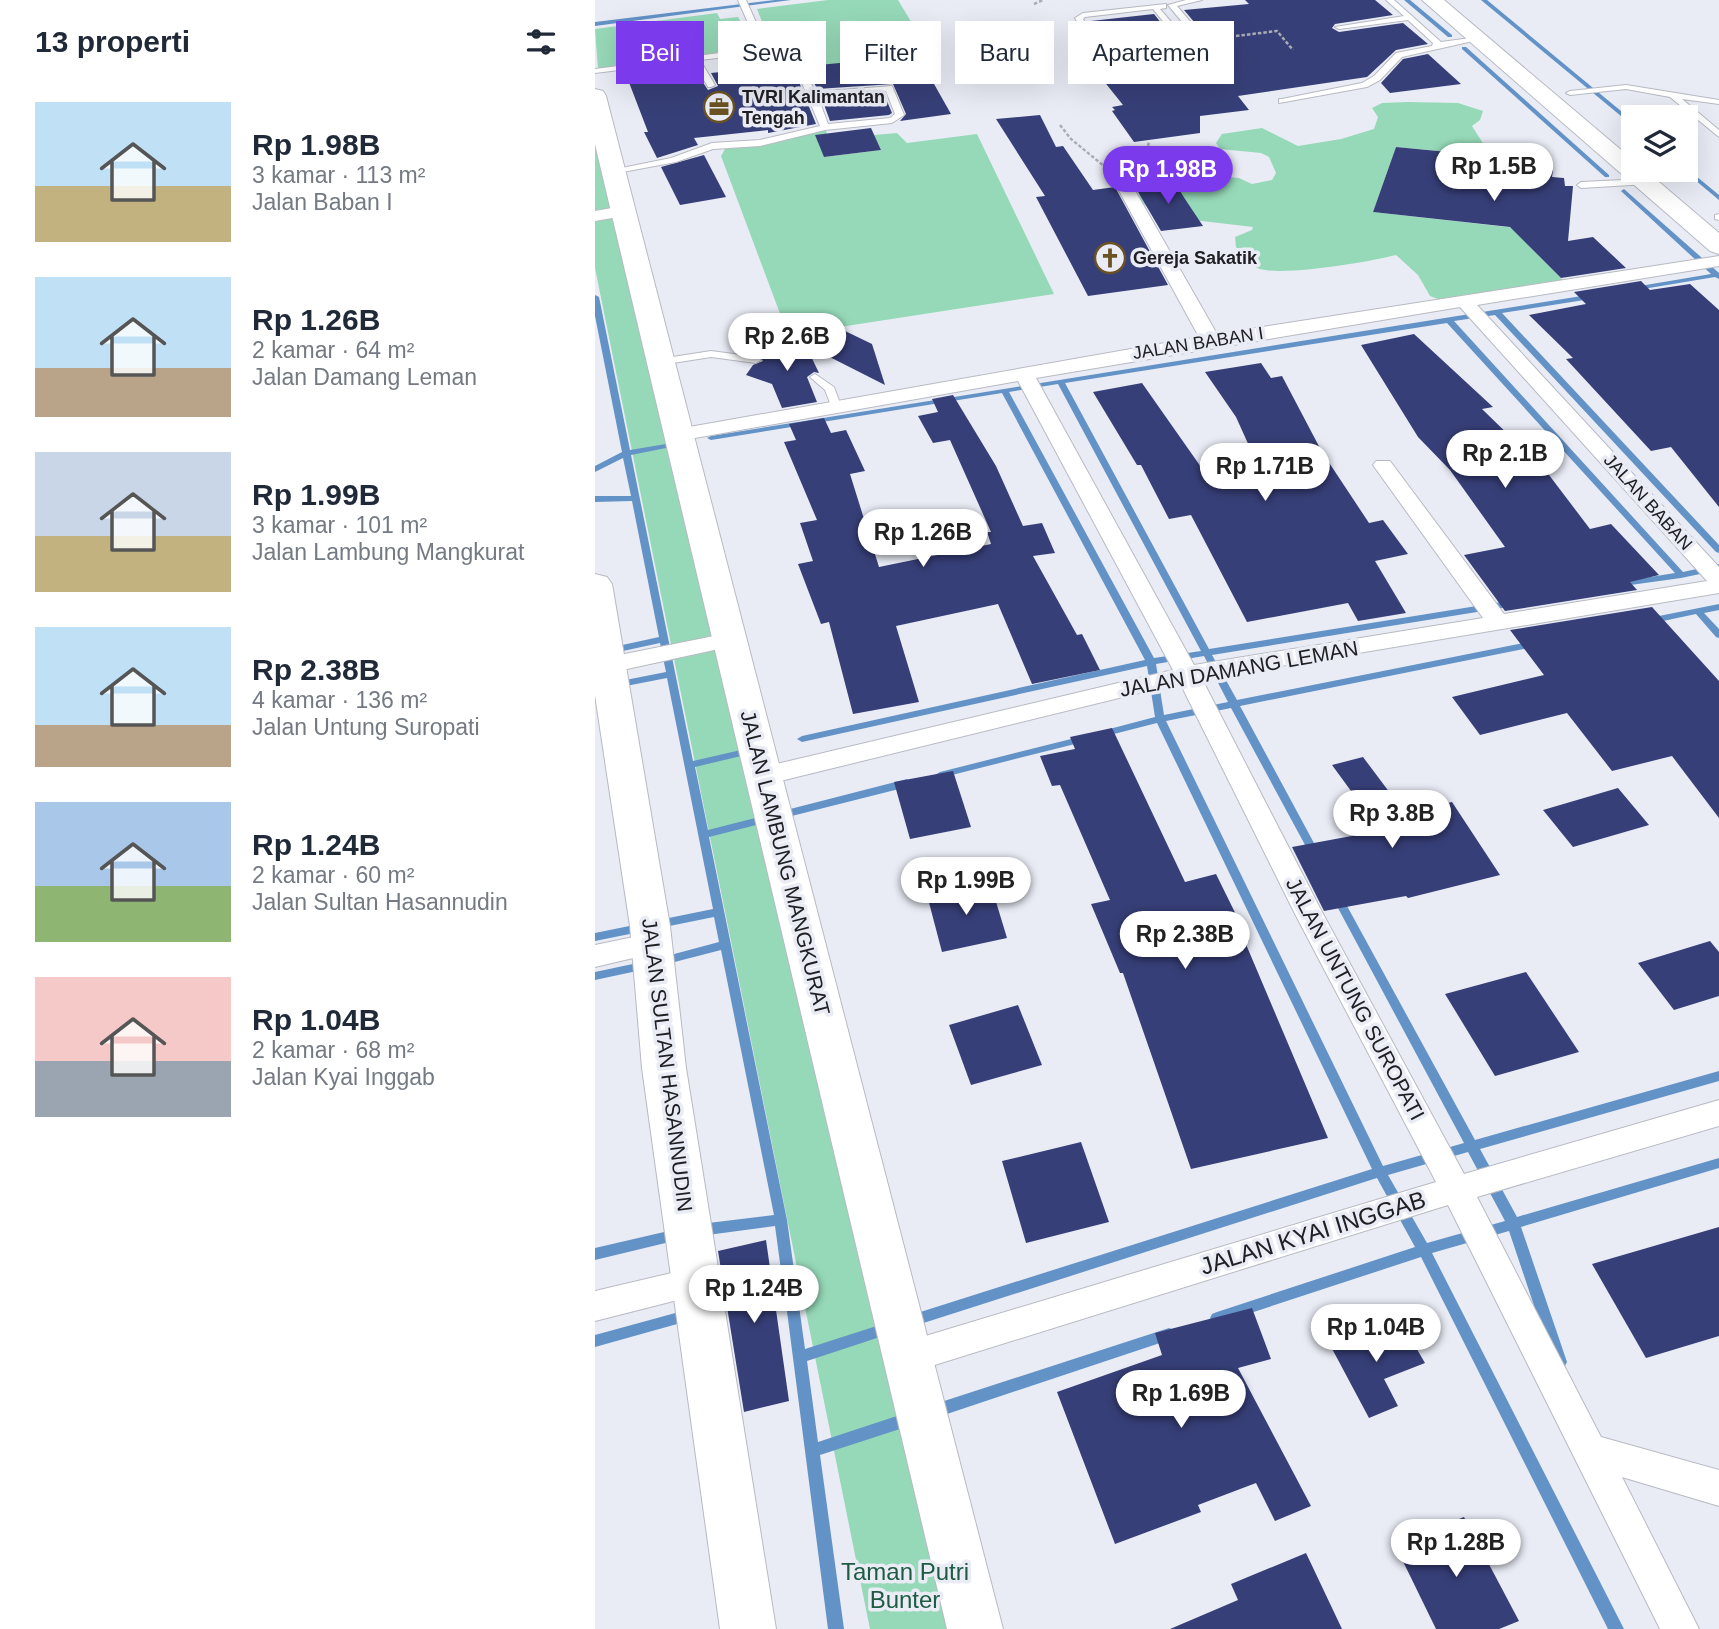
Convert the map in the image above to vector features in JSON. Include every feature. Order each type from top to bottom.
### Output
[{"type":"street","points":[[1432,0],[1621,151]]},
{"type":"street","points":[[1461,0],[1621,135]]},
{"type":"street","name":"JALAN LAMBUNG MANGKURAT","points":[[595,96],[615,172],[609,214],[660,362],[975,1629]]},
{"type":"street","points":[[1659,182],[1719,246]]},
{"type":"street","points":[[1663,182],[1719,217]]},
{"type":"street","points":[[1123,185],[1211,341]]},
{"type":"street","name":"JALAN BABAN I","points":[[678,435],[1211,341],[1719,261]]},
{"type":"street","name":"JALAN BABAN","points":[[1463,300],[1714,576]]},
{"type":"street","name":"JALAN UNTUNG SUROPATI","points":[[1024,373],[1187,674],[1680,1629]]},
{"type":"street","points":[[1383,465],[1499,624]]},
{"type":"street","name":"JALAN DAMANG LEMAN","points":[[764,776],[1187,674],[1499,624],[1714,576]]},
{"type":"street","name":"JALAN SULTAN HASANNUDIN","points":[[595,584],[601,667],[653,944],[663,1068],[748,1629]]},
{"type":"street","points":[[601,667],[729,640]]},
{"type":"street","points":[[595,957],[653,944]]},
{"type":"street","name":"JALAN KYAI INGGAB","points":[[909,1357],[1455,1190],[1719,1113]]},
{"type":"street","points":[[595,1306],[697,1282]]},
{"type":"street","points":[[1589,1450],[1719,1488]]},
{"type":"lane","points":[[1081,21],[1079,18],[1198,0]]},
{"type":"lane","points":[[1390,0],[1439,45]]},
{"type":"lane","points":[[743,4],[751,21]]},
{"type":"lane","points":[[1172,5],[1185,21]]},
{"type":"lane","points":[[1154,7],[1166,21]]},
{"type":"lane","points":[[1339,27],[1409,18]]},
{"type":"lane","points":[[1282,101],[1364,85],[1377,78],[1393,58],[1432,50],[1439,45],[1478,39]]},
{"type":"lane","points":[[595,71],[616,69]]},
{"type":"lane","points":[[704,73],[711,85]]},
{"type":"lane","points":[[806,84],[825,127]]},
{"type":"lane","points":[[1570,93],[1626,87],[1719,102]]},
{"type":"lane","points":[[615,172],[673,160],[712,146],[760,143],[825,127],[893,120],[900,115],[889,88],[812,95]]},
{"type":"lane","points":[[1671,93],[1719,134]]},
{"type":"lane","points":[[1581,185],[1621,180]]},
{"type":"lane","points":[[660,362],[711,354],[756,360]]},
{"type":"lane","points":[[815,377],[830,389],[836,406]]},
{"type":"path","points":[[1034,4],[1043,0]]},
{"type":"path","points":[[1236,36],[1276,31],[1293,50]]},
{"type":"path","points":[[1279,34],[1289,33]]},
{"type":"path","points":[[1060,125],[1071,139],[1123,185],[1147,152],[1149,142]]},
{"type":"green space","points":[[828,0],[898,0],[911,21],[840,21],[840,79],[817,87],[815,84],[826,84],[826,21],[762,21],[757,9]]},
{"type":"green space","points":[[717,13],[720,19],[738,17],[740,21],[718,21],[718,54],[704,56],[704,21],[656,21]]},
{"type":"green space","points":[[616,26],[616,67],[598,69],[595,29]]},
{"type":"green space","points":[[1382,103],[1458,103],[1483,111],[1480,120],[1472,126],[1491,156],[1396,147],[1373,212],[1516,228],[1530,247],[1565,282],[1438,299],[1430,296],[1418,275],[1396,255],[1288,271],[1260,269],[1250,263],[1236,247],[1235,237],[1252,230],[1253,227],[1159,216],[1141,202],[1137,182],[1144,179],[1190,183],[1216,176],[1239,178],[1252,184],[1272,180],[1276,173],[1269,157],[1261,153],[1220,149],[1216,143],[1222,134],[1262,128],[1298,146],[1341,139],[1374,129],[1378,117],[1372,108]]},
{"type":"green space","name":"Taman Putri Bunter","points":[[595,117],[960,1629],[870,1629],[595,268]]},
{"type":"green space","points":[[825,129],[830,140],[818,142],[825,157],[881,150],[874,135],[897,133],[907,143],[977,134],[1054,294],[788,335],[721,156],[725,149],[731,147],[771,144]]},
{"type":"building","points":[[1245,0],[1375,0],[1393,15],[1335,24],[1332,28],[1339,32],[1403,23],[1428,44],[1396,50],[1367,77],[1238,96],[1249,110],[1200,116],[1200,133],[1134,142],[1112,111],[1115,110],[1112,107],[1123,105],[1106,84],[1234,84],[1234,21],[1193,21],[1184,10],[1249,4]]},
{"type":"building","points":[[1154,14],[1160,21],[1091,21]]},
{"type":"building","points":[[1428,54],[1461,84],[1390,93],[1381,83],[1403,59]]},
{"type":"building","points":[[840,63],[840,84],[893,84],[817,89],[815,84],[826,84],[826,64]]},
{"type":"building","points":[[718,72],[718,84],[800,84],[816,124],[768,133],[768,130],[694,138],[698,145],[657,158],[644,132],[648,132],[630,84],[704,84],[708,90],[718,86],[711,73]]},
{"type":"building","points":[[893,84],[934,84],[951,114],[900,121],[906,114]]},
{"type":"building","points":[[884,94],[892,113],[889,115],[830,121],[822,99]]},
{"type":"building","points":[[1040,115],[1056,147],[1063,146],[1093,190],[1115,187],[1168,285],[1088,296],[1036,197],[1045,196],[996,119]]},
{"type":"building","points":[[871,128],[881,150],[824,157],[815,135]]},
{"type":"building","points":[[1396,147],[1542,161],[1542,169],[1553,170],[1552,177],[1564,178],[1565,186],[1573,186],[1568,241],[1593,237],[1626,268],[1561,278],[1510,227],[1373,212]]},
{"type":"building","points":[[704,155],[726,197],[680,205],[661,167]]},
{"type":"building","points":[[1173,180],[1203,226],[1161,231],[1134,185]]},
{"type":"building","points":[[1641,281],[1650,290],[1690,284],[1719,310],[1719,507],[1671,447],[1651,451],[1566,359],[1573,358],[1529,315],[1586,304],[1574,292]]},
{"type":"building","points":[[843,330],[872,344],[885,385],[804,344]]},
{"type":"building","points":[[1414,334],[1493,407],[1482,409],[1546,471],[1590,529],[1611,524],[1659,575],[1630,582],[1637,590],[1505,611],[1464,555],[1505,547],[1450,470],[1418,437],[1361,345]]},
{"type":"building","points":[[770,340],[807,348],[819,373],[814,372],[807,377],[817,402],[782,408],[772,384],[746,375],[753,365],[763,361],[759,356]]},
{"type":"building","points":[[1261,363],[1271,378],[1282,376],[1322,452],[1369,523],[1383,520],[1408,554],[1375,561],[1406,613],[1358,621],[1348,603],[1247,622],[1191,515],[1169,519],[1141,465],[1137,465],[1093,392],[1142,383],[1208,477],[1259,468],[1236,417],[1205,372]]},
{"type":"building","points":[[953,395],[996,466],[1023,526],[1042,523],[1055,553],[1033,556],[1077,635],[1082,634],[1100,670],[1032,684],[998,604],[896,626],[919,702],[853,714],[829,622],[821,624],[798,564],[813,561],[800,523],[817,520],[784,442],[796,440],[789,424],[824,418],[831,433],[846,430],[865,471],[850,474],[879,567],[991,544],[987,532],[991,532],[950,440],[933,443],[918,416],[938,412],[932,399]]},
{"type":"building","points":[[1652,607],[1719,681],[1719,818],[1672,756],[1612,771],[1567,713],[1480,735],[1452,697],[1544,675],[1510,630]]},
{"type":"building","points":[[1112,728],[1185,882],[1216,874],[1249,941],[1245,942],[1328,1138],[1191,1169],[1123,973],[1120,973],[1091,904],[1110,900],[1060,785],[1052,786],[1040,756],[1075,749],[1070,737]]},
{"type":"building","points":[[1363,757],[1405,813],[1452,802],[1500,875],[1408,898],[1406,896],[1324,911],[1292,847],[1368,833],[1362,823],[1373,821],[1332,765]]},
{"type":"building","points":[[953,771],[971,827],[910,839],[894,782]]},
{"type":"building","points":[[1618,788],[1649,825],[1573,847],[1543,810]]},
{"type":"building","points":[[990,882],[1007,938],[942,952],[927,895]]},
{"type":"building","points":[[1710,941],[1719,952],[1719,996],[1674,1010],[1638,963]]},
{"type":"building","points":[[1526,972],[1579,1052],[1495,1076],[1445,994]]},
{"type":"building","points":[[1018,1005],[1042,1065],[971,1085],[949,1025]]},
{"type":"building","points":[[1081,1142],[1109,1222],[1026,1243],[1002,1161]]},
{"type":"building","points":[[1719,1227],[1719,1336],[1646,1358],[1592,1264]]},
{"type":"building","points":[[766,1240],[789,1401],[744,1412],[718,1251]]},
{"type":"building","points":[[1252,1308],[1271,1359],[1238,1368],[1311,1506],[1275,1521],[1256,1483],[1198,1505],[1201,1512],[1115,1544],[1057,1392],[1162,1355],[1155,1333]]},
{"type":"building","points":[[1401,1322],[1425,1363],[1384,1379],[1398,1406],[1369,1418],[1329,1343],[1357,1331],[1360,1337]]},
{"type":"building","points":[[1464,1517],[1519,1621],[1499,1629],[1436,1629],[1395,1545]]},
{"type":"building","points":[[1306,1553],[1342,1629],[1170,1629],[1238,1600],[1231,1584]]},
{"type":"waterway","points":[[595,24],[788,0]]},
{"type":"waterway","points":[[1407,0],[1450,36]]},
{"type":"waterway","points":[[1484,0],[1621,114]]},
{"type":"waterway","points":[[1464,48],[1607,176]]},
{"type":"waterway","points":[[1698,180],[1719,198]]},
{"type":"waterway","points":[[1624,191],[1717,275]]},
{"type":"waterway","points":[[1634,289],[1717,275]]},
{"type":"waterway","points":[[1497,312],[1594,296]]},
{"type":"waterway","points":[[595,297],[626,453]]},
{"type":"waterway","points":[[1449,320],[1497,312]]},
{"type":"waterway","points":[[1497,312],[1719,550]]},
{"type":"waterway","points":[[1060,381],[1449,320]]},
{"type":"waterway","points":[[1449,320],[1681,575]]},
{"type":"waterway","points":[[1004,390],[1060,381]]},
{"type":"waterway","points":[[1060,381],[1207,653]]},
{"type":"waterway","points":[[711,438],[1004,390]]},
{"type":"waterway","points":[[1004,390],[1151,662]]},
{"type":"waterway","points":[[626,453],[666,446]]},
{"type":"waterway","points":[[595,469],[626,453]]},
{"type":"waterway","points":[[626,453],[689,765]]},
{"type":"waterway","points":[[595,499],[635,498]]},
{"type":"waterway","points":[[1681,575],[1719,567]]},
{"type":"waterway","points":[[1619,585],[1681,575]]},
{"type":"waterway","points":[[1207,653],[1514,603]]},
{"type":"waterway","points":[[1698,611],[1719,607]]},
{"type":"waterway","points":[[1649,621],[1698,611]]},
{"type":"waterway","points":[[1698,611],[1719,635]]},
{"type":"waterway","points":[[595,654],[663,639]]},
{"type":"waterway","points":[[1234,704],[1534,644]]},
{"type":"waterway","points":[[1151,662],[1207,653]]},
{"type":"waterway","points":[[1207,653],[1234,704]]},
{"type":"waterway","points":[[802,739],[1151,662]]},
{"type":"waterway","points":[[1151,662],[1160,719]]},
{"type":"waterway","points":[[595,689],[670,674]]},
{"type":"waterway","points":[[1160,719],[1234,704]]},
{"type":"waterway","points":[[1234,704],[1316,856]]},
{"type":"waterway","points":[[1102,734],[1160,719]]},
{"type":"waterway","points":[[1160,719],[1380,1172]]},
{"type":"waterway","points":[[940,775],[1083,739]]},
{"type":"waterway","points":[[689,765],[741,753]]},
{"type":"waterway","points":[[689,765],[703,835]]},
{"type":"waterway","points":[[703,835],[907,783]]},
{"type":"waterway","points":[[703,835],[719,912]]},
{"type":"waterway","points":[[1336,895],[1471,1146]]},
{"type":"waterway","points":[[595,937],[719,912]]},
{"type":"waterway","points":[[719,912],[726,945]]},
{"type":"waterway","points":[[663,961],[726,945]]},
{"type":"waterway","points":[[726,945],[781,1220]]},
{"type":"waterway","points":[[595,976],[647,965]]},
{"type":"waterway","points":[[1471,1146],[1719,1076]]},
{"type":"waterway","points":[[1380,1172],[1471,1146]]},
{"type":"waterway","points":[[1471,1146],[1513,1224]]},
{"type":"waterway","points":[[1513,1224],[1719,1163]]},
{"type":"waterway","points":[[911,1321],[1380,1172]]},
{"type":"waterway","points":[[1380,1172],[1424,1250]]},
{"type":"waterway","points":[[700,1230],[781,1220]]},
{"type":"waterway","points":[[781,1220],[812,1451]]},
{"type":"waterway","points":[[1424,1250],[1513,1224]]},
{"type":"waterway","points":[[1513,1224],[1560,1362]]},
{"type":"waterway","points":[[595,1254],[677,1235]]},
{"type":"waterway","points":[[1217,1318],[1424,1250]]},
{"type":"waterway","points":[[1424,1250],[1616,1629]]},
{"type":"waterway","points":[[760,1297],[790,1289]]},
{"type":"waterway","points":[[595,1341],[690,1315]]},
{"type":"waterway","points":[[800,1357],[889,1328]]},
{"type":"waterway","points":[[935,1411],[1169,1334]]},
{"type":"waterway","points":[[812,1451],[909,1419]]},
{"type":"waterway","points":[[812,1451],[836,1629]]},
{"type":"place","name":"TVRI Kalimantan Tengah","points":[[719,107]]},
{"type":"place","name":"Gereja Sakatik","points":[[1110,258]]}]
